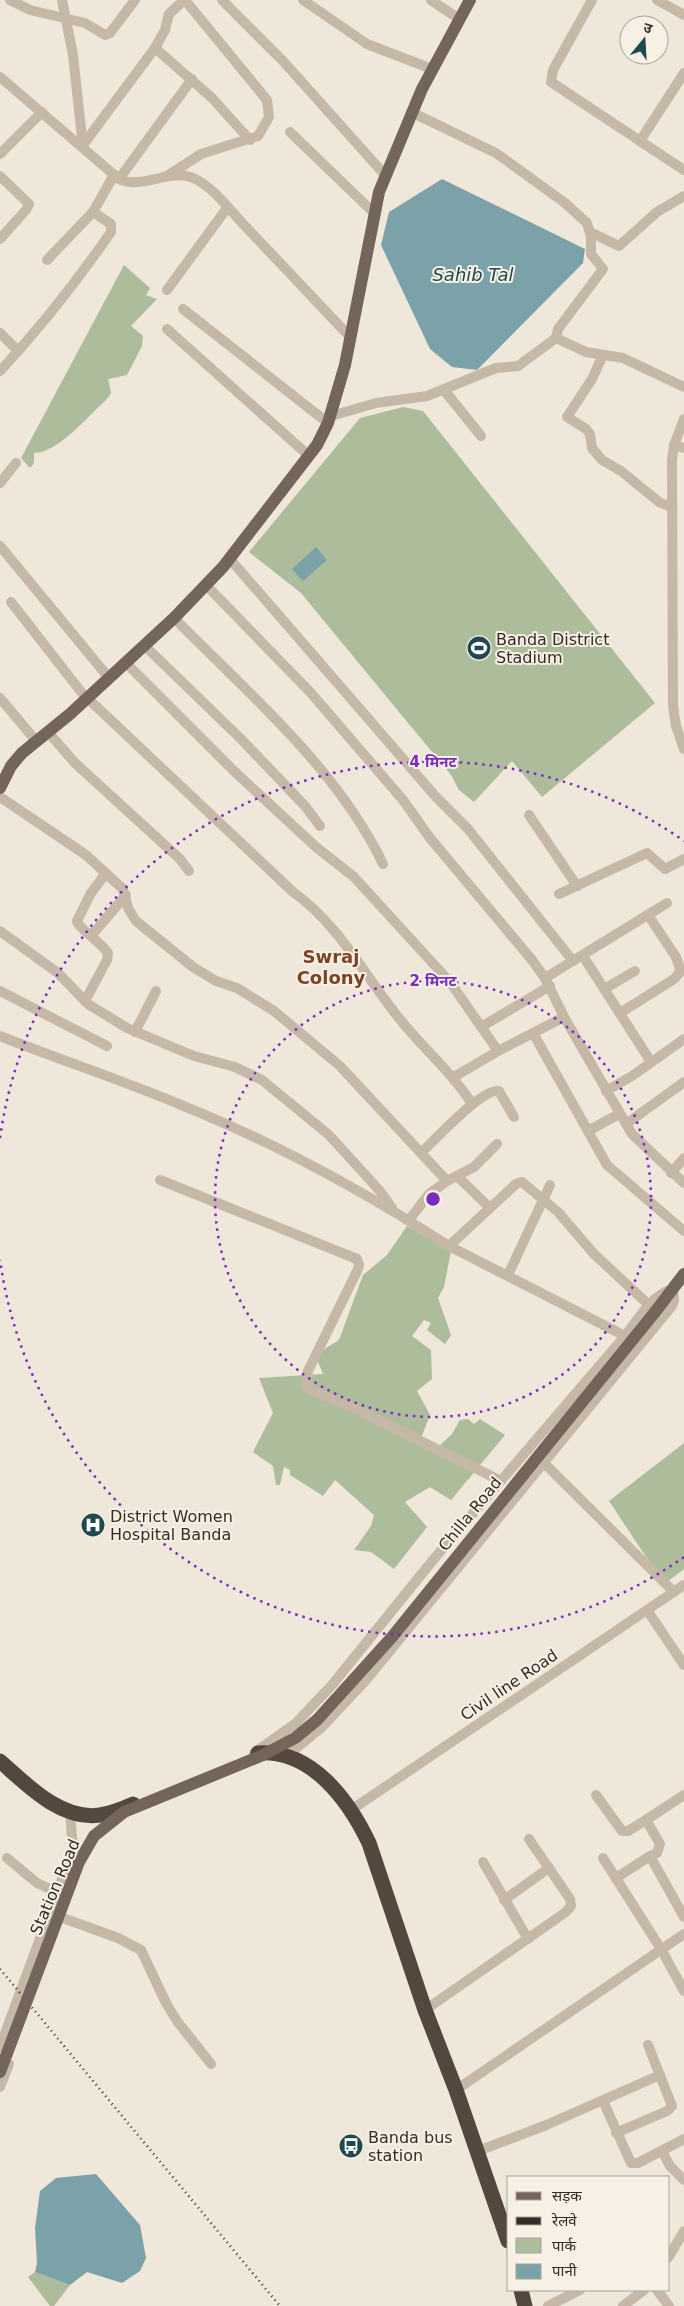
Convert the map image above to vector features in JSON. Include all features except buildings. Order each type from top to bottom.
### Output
[{"type":"highway","points":[[0,1761],[43,1797],[70,1811],[98,1815],[113,1812],[258,1754],[266,1753],[287,1756],[319,1774],[334,1788],[351,1810],[369,1843],[425,2010],[478,2151],[507,2238]]},
{"type":"highway","points":[[521,2291],[525,2306]]},
{"type":"main road","points":[[0,788],[15,761],[126,663],[206,585],[230,559],[309,456],[330,419],[351,338],[373,212],[385,175],[411,112],[470,0]]},
{"type":"main road","name":"Chilla Road","points":[[258,1754],[295,1738],[317,1720],[366,1666],[652,1309],[673,1289],[684,1275]]},
{"type":"main road","name":"Station Road","points":[[0,2072],[79,1862],[94,1836],[124,1812],[258,1754]]},
{"type":"street","points":[[10,0],[30,10],[85,23],[108,35],[135,0]]},
{"type":"street","points":[[62,0],[73,54],[83,147]]},
{"type":"street","points":[[83,147],[155,48],[166,30],[169,14],[184,0],[267,100],[268,117],[263,131],[258,136],[202,154],[168,176]]},
{"type":"street","points":[[222,0],[289,68],[385,175]]},
{"type":"street","points":[[303,0],[367,44],[432,69]]},
{"type":"street","points":[[431,0],[459,19]]},
{"type":"street","points":[[592,0],[553,70],[551,82],[684,170]]},
{"type":"street","points":[[658,0],[684,15]]},
{"type":"street","points":[[155,48],[192,79],[250,140]]},
{"type":"street","points":[[640,141],[684,73]]},
{"type":"street","points":[[0,77],[116,177],[132,182],[168,176],[195,179],[227,208],[351,338]]},
{"type":"street","points":[[47,260],[92,212],[116,177],[192,79]]},
{"type":"street","points":[[0,154],[42,112]]},
{"type":"street","points":[[183,308],[330,419],[376,403],[422,397],[444,390],[496,368],[518,366],[556,338],[558,329],[602,272],[602,266],[593,258],[590,251],[590,232],[582,218],[496,153],[411,112]]},
{"type":"street","points":[[290,132],[373,212]]},
{"type":"street","points":[[0,176],[28,204],[26,210],[0,239]]},
{"type":"street","points":[[590,232],[618,246],[657,212],[684,196]]},
{"type":"street","points":[[166,290],[227,208]]},
{"type":"street","points":[[0,371],[78,280],[112,232],[111,224],[92,212]]},
{"type":"street","points":[[167,329],[309,456]]},
{"type":"street","points":[[0,333],[18,351]]},
{"type":"street","points":[[556,338],[586,352],[624,358],[684,387]]},
{"type":"street","points":[[603,354],[592,379],[567,417],[586,429],[590,434],[592,448],[602,460],[622,471],[659,502],[671,507]]},
{"type":"street","points":[[444,390],[481,436]]},
{"type":"street","points":[[684,419],[671,507],[673,706],[676,726],[684,749]]},
{"type":"street","points":[[0,483],[16,463]]},
{"type":"street","points":[[0,546],[109,678]]},
{"type":"street","points":[[230,559],[436,797],[468,829],[604,989],[651,1062]]},
{"type":"street","points":[[206,585],[311,693],[403,800],[430,838],[547,982],[564,1017],[626,1124],[641,1144],[684,1183]]},
{"type":"street","points":[[11,602],[88,698],[293,892],[314,908],[412,1035],[454,1077],[472,1104]]},
{"type":"street","points":[[174,618],[307,754],[356,814],[383,864]]},
{"type":"street","points":[[144,646],[242,740],[305,806],[320,826]]},
{"type":"street","points":[[126,663],[235,772],[316,847],[354,877],[432,961],[498,1051]]},
{"type":"street","points":[[0,698],[37,742]]},
{"type":"street","points":[[48,732],[75,763],[177,857],[189,871]]},
{"type":"street","points":[[0,797],[77,848],[118,883],[126,895],[128,908],[136,921],[208,978],[237,988],[274,1012],[340,1066],[447,1181]]},
{"type":"street","points":[[529,815],[577,886]]},
{"type":"street","points":[[558,894],[647,853],[665,869],[684,859]]},
{"type":"street","points":[[85,1001],[108,956],[106,949],[92,935],[80,927],[77,921],[91,892],[106,873]]},
{"type":"street","points":[[92,935],[126,895]]},
{"type":"street","points":[[481,1027],[547,982],[578,958],[667,903]]},
{"type":"street","points":[[620,1013],[674,979],[681,971],[676,957],[648,915]]},
{"type":"street","points":[[0,931],[58,974],[85,1001],[135,1032],[194,1056],[235,1067],[262,1080],[329,1135],[378,1190],[393,1210]]},
{"type":"street","points":[[604,989],[635,971]]},
{"type":"street","points":[[0,991],[107,1046]]},
{"type":"street","points":[[135,1032],[156,991]]},
{"type":"street","points":[[454,1077],[498,1051],[564,1017]]},
{"type":"street","points":[[533,1033],[608,1165],[684,1230]]},
{"type":"street","points":[[0,1036],[181,1104],[248,1134],[393,1210],[449,1246],[625,1336]]},
{"type":"street","points":[[606,1091],[684,1038]]},
{"type":"street","points":[[626,1124],[684,1082]]},
{"type":"street","points":[[422,1152],[472,1104],[496,1090],[514,1117]]},
{"type":"street","points":[[588,1131],[619,1114]]},
{"type":"street","points":[[409,1220],[429,1194],[447,1181],[474,1167],[497,1144]]},
{"type":"street","points":[[671,1173],[684,1158]]},
{"type":"street","points":[[457,1176],[490,1208]]},
{"type":"street","points":[[160,1180],[356,1259],[359,1264],[358,1269],[308,1371],[306,1385],[311,1390],[360,1411],[501,1481]]},
{"type":"street","points":[[258,1754],[296,1723],[332,1685],[501,1481],[625,1336],[652,1309],[594,1254],[558,1212],[522,1182],[518,1182],[449,1246]]},
{"type":"street","points":[[508,1275],[550,1185]]},
{"type":"street","points":[[287,1756],[321,1728],[366,1680],[671,1307],[674,1301],[673,1289]]},
{"type":"street","points":[[544,1463],[674,1592]]},
{"type":"street","name":"Civil line Road","points":[[351,1810],[684,1585]]},
{"type":"street","points":[[647,1610],[684,1665]]},
{"type":"street","points":[[596,1795],[622,1831],[628,1831],[684,1795]]},
{"type":"street","points":[[0,2047],[73,1849],[70,1811]]},
{"type":"street","points":[[616,1878],[657,1853],[660,1844],[646,1820]]},
{"type":"street","points":[[425,2010],[566,1912],[571,1906],[570,1899],[530,1839]]},
{"type":"street","points":[[650,1856],[684,1917]]},
{"type":"street","points":[[7,1858],[33,1880],[57,1892]]},
{"type":"street","points":[[603,1858],[661,1949],[684,1991]]},
{"type":"street","points":[[483,1862],[528,1939]]},
{"type":"street","points":[[504,1900],[549,1868]]},
{"type":"street","points":[[49,1913],[118,1938],[141,1950],[166,2003],[177,2021],[212,2064]]},
{"type":"street","points":[[456,2090],[684,1934]]},
{"type":"street","points":[[0,2087],[17,2044]]},
{"type":"street","points":[[616,2133],[671,2109],[672,2102],[648,2045]]},
{"type":"street","points":[[478,2151],[603,2101],[660,2075]]},
{"type":"street","points":[[603,2101],[631,2163],[638,2163],[684,2139]]},
{"type":"street","points":[[662,2151],[670,2166],[684,2180]]},
{"type":"street","points":[[669,2256],[683,2234]]},
{"type":"street","points":[[548,2306],[578,2291]]},
{"type":"street","points":[[623,2306],[643,2291]]},
{"type":"street","points":[[658,2291],[669,2306]]},
{"type":"green space","points":[[124,265],[150,288],[146,295],[157,299],[131,326],[143,336],[142,346],[127,375],[108,379],[111,393],[106,400],[63,440],[53,447],[34,453],[34,463],[30,468],[21,458]]},
{"type":"green space","name":"Banda District Stadium","points":[[403,407],[423,411],[655,703],[542,797],[512,761],[474,802],[459,790],[451,775],[301,593],[249,552],[360,418]]},
{"type":"green space","points":[[407,1226],[451,1251],[444,1287],[438,1298],[451,1335],[445,1344],[427,1330],[431,1323],[424,1320],[412,1336],[431,1350],[432,1379],[417,1391],[430,1415],[420,1441],[433,1452],[452,1434],[460,1420],[468,1419],[474,1424],[480,1419],[505,1435],[451,1500],[430,1487],[405,1502],[427,1527],[394,1569],[371,1552],[354,1550],[371,1526],[374,1515],[335,1480],[323,1496],[290,1475],[290,1470],[284,1467],[280,1485],[276,1485],[273,1466],[253,1452],[273,1413],[259,1378],[323,1374],[315,1355],[339,1340],[363,1275],[387,1255]]},
{"type":"green space","points":[[684,1443],[684,1569],[664,1584],[609,1501]]},
{"type":"green space","points":[[35,2272],[70,2285],[54,2306],[50,2306],[28,2277]]},
{"type":"water","name":"Sahib Tal","points":[[442,179],[585,249],[583,263],[477,370],[452,367],[430,349],[381,245],[389,212]]},
{"type":"water","points":[[316,547],[327,560],[303,581],[292,569]]},
{"type":"water","points":[[96,2174],[140,2225],[146,2258],[140,2271],[122,2283],[87,2272],[70,2285],[35,2272],[37,2263],[35,2228],[40,2191],[56,2178]]},
{"type":"railway","points":[[0,1969],[280,2306]]},
{"type":"place","name":"Banda District Stadium","points":[[479,648]]},
{"type":"place","name":"District Women Hospital Banda","points":[[93,1525]]},
{"type":"place","name":"Banda bus station","points":[[351,2146]]},
{"type":"district","name":"Swraj Colony","points":[[331,966]]}]
